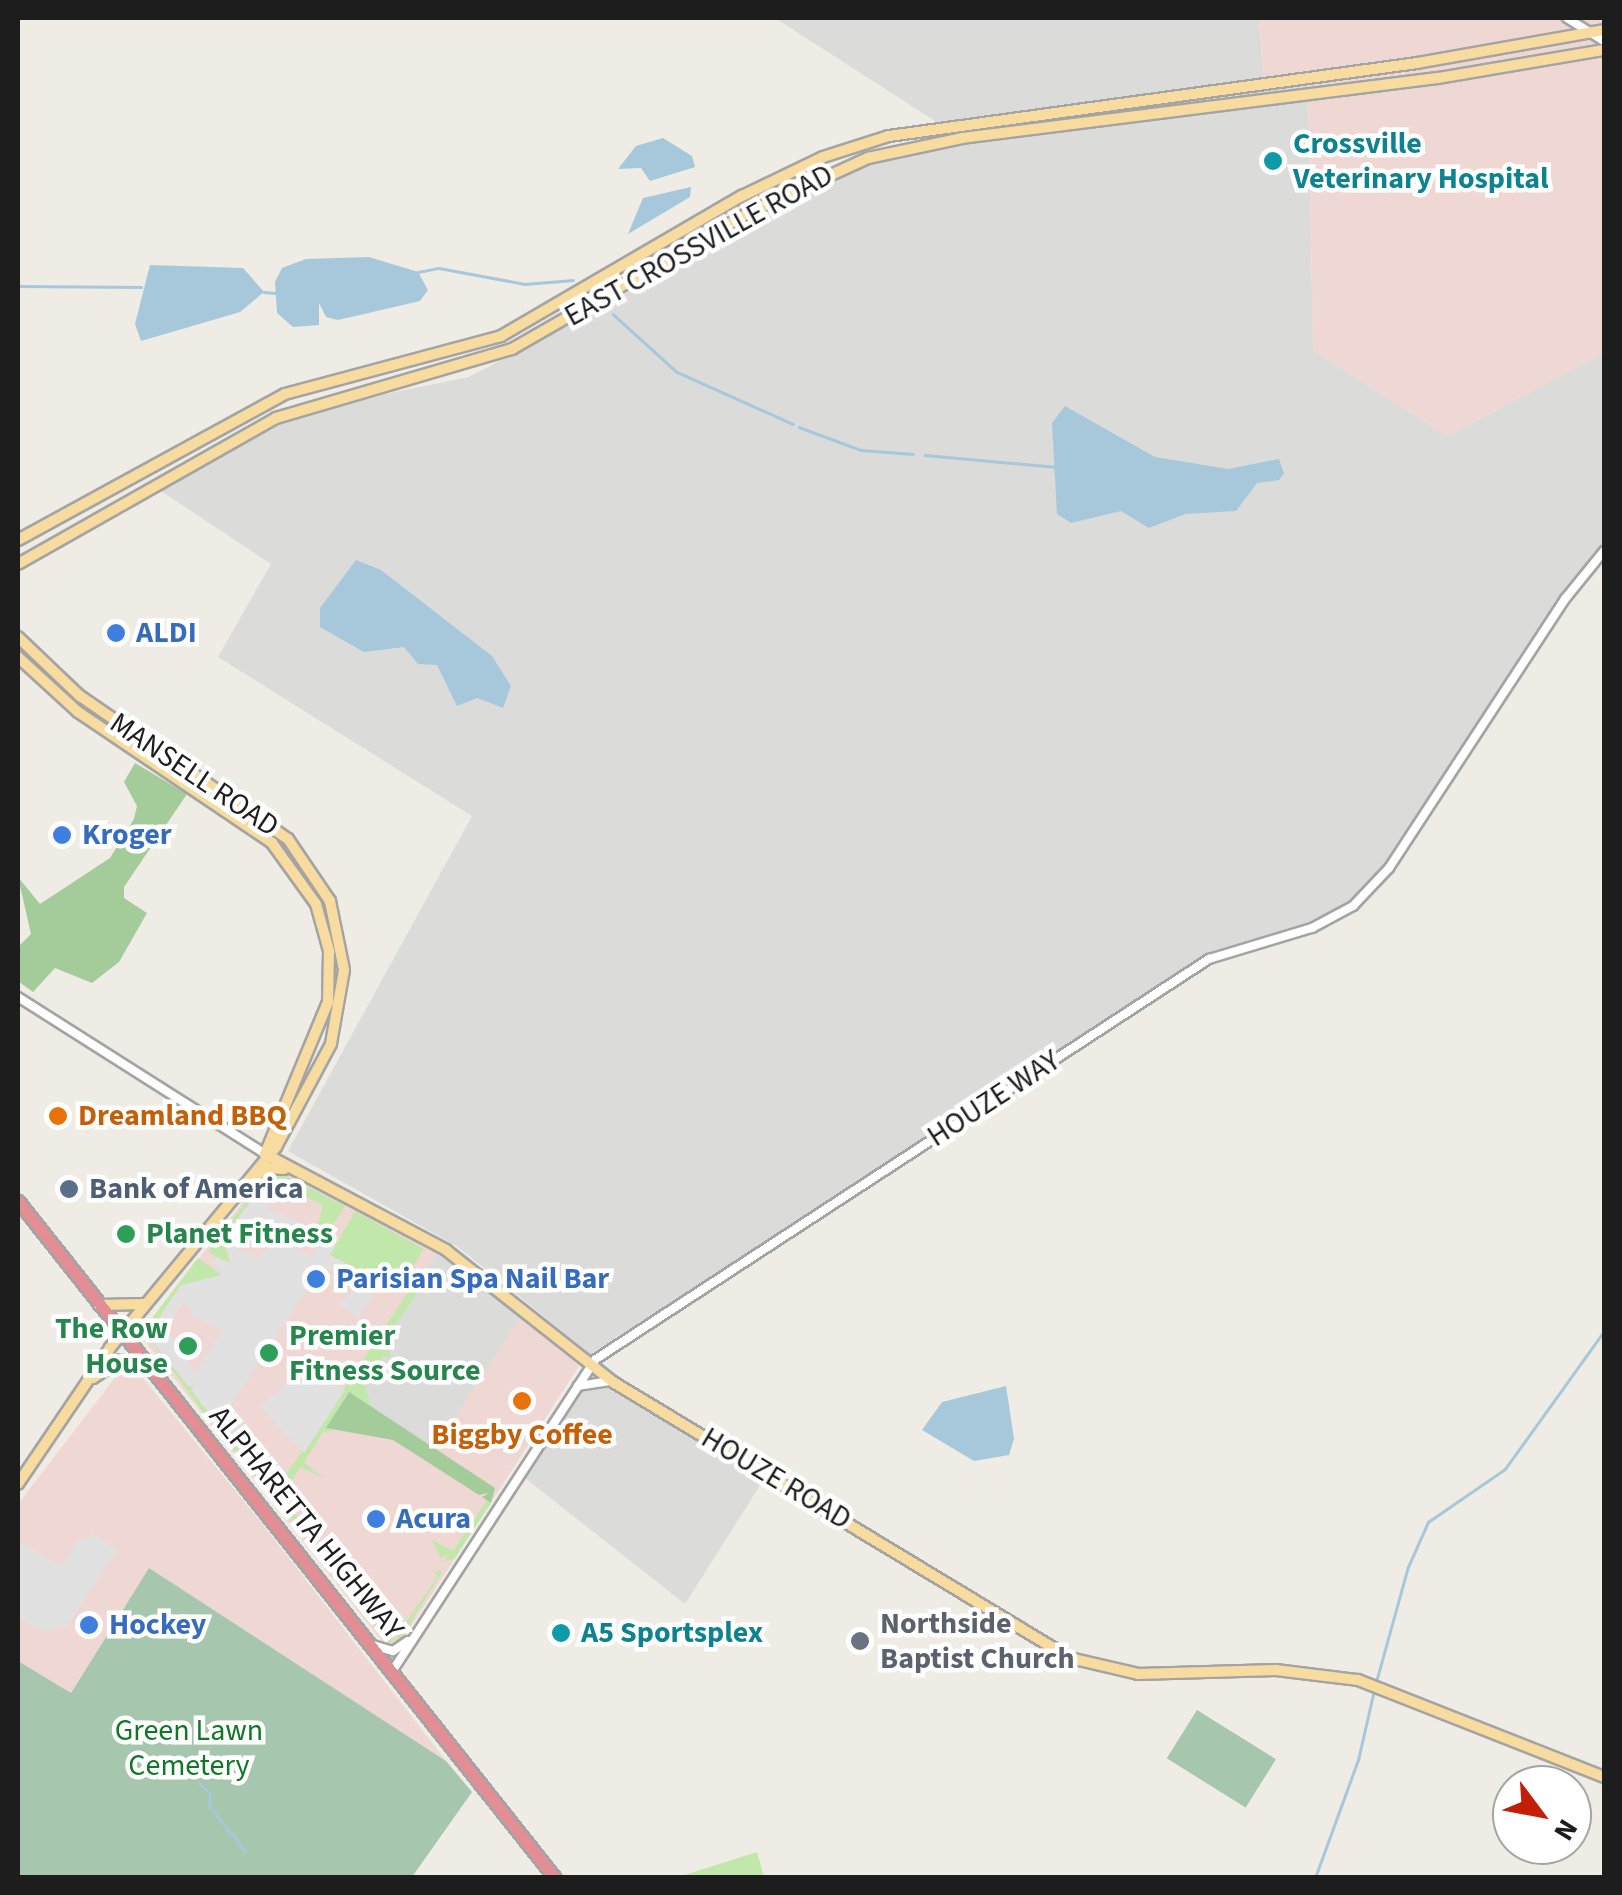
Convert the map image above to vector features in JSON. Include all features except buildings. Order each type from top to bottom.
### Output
[{"type":"highway","name":"ALPHARETTA HIGHWAY","points":[[18,1201],[555,1878]]},
{"type":"main road","name":"EAST CROSSVILLE ROAD","points":[[18,540],[285,394],[501,336],[742,196],[852,148],[1072,106],[1417,63],[1604,30]]},
{"type":"main road","name":"EAST CROSSVILLE ROAD","points":[[18,564],[276,418],[512,349],[750,212],[868,158],[962,138],[1428,80],[1604,50]]},
{"type":"main road","name":"MANSELL ROAD","points":[[18,637],[88,702],[278,831],[312,868],[338,925],[344,984],[331,1044],[283,1135],[122,1333],[18,1484]]},
{"type":"main road","name":"MANSELL ROAD","points":[[18,656],[78,712],[261,834],[300,876],[324,927],[330,989],[319,1037],[265,1154]]},
{"type":"main road","points":[[300,876],[312,868]]},
{"type":"main road","points":[[283,1135],[284,1148],[300,1173]]},
{"type":"main road","name":"HOUZE ROAD","points":[[265,1154],[472,1266],[611,1381],[1070,1658],[1138,1674],[1276,1670],[1358,1680],[1604,1777]]},
{"type":"main road","points":[[242,1184],[270,1168],[300,1173]]},
{"type":"main road","points":[[99,1305],[128,1309],[148,1300]]},
{"type":"main road","points":[[84,1384],[120,1360],[150,1368]]},
{"type":"street","points":[[1568,18],[1604,41]]},
{"type":"street","name":"HOUZE WAY","points":[[393,1670],[590,1365],[1209,959],[1312,928],[1353,906],[1388,868],[1565,599],[1604,551]]},
{"type":"street","name":"HOUZE ROAD","points":[[18,997],[265,1154]]},
{"type":"street","points":[[574,1388],[611,1381]]},
{"type":"street","points":[[372,1645],[398,1650],[422,1627]]},
{"type":"shaded area","points":[[775,18],[1259,18],[1264,84],[1308,80],[1313,350],[1447,436],[1604,353],[1604,551],[1365,896],[1300,932],[1209,959],[590,1354],[458,1247],[288,1151],[472,816],[218,657],[271,564],[161,491],[283,423],[327,406],[469,377],[613,301],[671,255],[829,173],[960,137]]},
{"type":"shaded area","points":[[1259,18],[1604,18],[1604,353],[1447,436],[1313,350],[1308,81],[1264,85]]},
{"type":"shaded area","points":[[280,1171],[437,1253],[344,1394],[432,1451],[521,1317],[579,1366],[397,1648],[385,1645],[140,1335],[262,1177]]},
{"type":"shaded area","points":[[274,1182],[283,1192],[265,1208],[320,1230],[335,1246],[226,1413],[231,1410],[278,1468],[266,1482],[220,1426],[223,1420],[208,1412],[191,1390],[194,1385],[189,1387],[147,1335],[181,1285],[222,1275],[213,1265],[217,1258],[231,1263],[225,1243],[232,1226],[265,1184]],"holes":[[[258,1214],[314,1248],[318,1244],[312,1258],[278,1237],[256,1262],[259,1257],[238,1251],[242,1234]],[[183,1303],[193,1310],[191,1316],[223,1330],[195,1373],[169,1332],[162,1332]]]},
{"type":"shaded area","points":[[437,1253],[499,1294],[521,1317],[433,1451],[344,1395]]},
{"type":"shaded area","points":[[330,1255],[380,1283],[359,1318],[340,1305],[357,1287],[323,1266]]},
{"type":"shaded area","points":[[301,1362],[345,1390],[304,1453],[260,1406],[286,1385]]},
{"type":"shaded area","points":[[124,1366],[137,1371],[261,1522],[446,1761],[149,1568],[70,1694],[18,1661],[18,1504]]},
{"type":"shaded area","points":[[600,1384],[764,1479],[685,1604],[525,1478],[582,1391]]},
{"type":"shaded area","points":[[91,1533],[117,1550],[68,1625],[46,1632],[18,1619],[20,1542],[61,1566],[81,1536],[87,1540]]},
{"type":"green space","points":[[135,763],[187,794],[124,887],[124,898],[147,913],[119,962],[92,983],[55,968],[33,992],[18,981],[18,947],[31,934],[18,877],[40,904],[110,858],[134,819],[137,806],[124,782]]},
{"type":"green space","points":[[278,1172],[345,1206],[327,1234],[322,1237],[317,1229],[323,1205],[275,1183],[265,1185],[243,1211],[225,1243],[230,1264],[208,1252],[263,1178]]},
{"type":"green space","points":[[355,1211],[424,1249],[398,1290],[331,1256],[327,1260]]},
{"type":"green space","points":[[198,1258],[222,1275],[181,1285],[151,1331],[214,1410],[208,1419],[143,1330]]},
{"type":"green space","points":[[417,1279],[415,1297],[388,1335],[390,1357],[383,1356],[365,1385],[372,1411],[348,1392],[327,1428],[334,1431],[323,1432],[304,1462],[323,1478],[300,1467],[286,1490],[290,1496],[282,1496],[320,1546],[326,1545],[326,1554],[271,1497]]},
{"type":"green space","points":[[349,1392],[495,1488],[491,1503],[482,1497],[489,1493],[479,1495],[393,1440],[326,1428]]},
{"type":"green space","points":[[223,1420],[221,1426],[267,1481],[264,1486],[216,1429]]},
{"type":"green space","points":[[487,1500],[491,1503],[454,1559],[444,1561],[450,1554],[441,1558],[432,1540],[453,1551]]},
{"type":"green space","points":[[335,1561],[394,1640],[437,1577],[434,1571],[440,1572],[435,1568],[442,1572],[402,1637],[388,1643],[336,1573]]},
{"type":"green space","name":"Green Lawn Cemetery","points":[[149,1568],[446,1761],[472,1792],[412,1877],[18,1877],[18,1661],[71,1693]]},
{"type":"green space","points":[[1197,1710],[1276,1759],[1246,1808],[1167,1758]]},
{"type":"green space","points":[[757,1852],[764,1877],[678,1877]]},
{"type":"water","points":[[663,138],[692,156],[695,167],[650,181],[641,168],[618,169],[636,146]]},
{"type":"water","points":[[691,187],[690,197],[628,234],[643,198]]},
{"type":"water","points":[[369,257],[418,272],[428,290],[420,301],[338,320],[326,317],[319,303],[319,325],[293,327],[277,313],[275,282],[282,268],[306,259]]},
{"type":"water","points":[[150,265],[243,268],[264,292],[240,312],[141,341],[135,324]]},
{"type":"water","points":[[1065,406],[1155,457],[1228,469],[1279,459],[1284,473],[1279,480],[1257,483],[1236,511],[1185,514],[1149,528],[1121,511],[1071,523],[1057,514],[1052,423]]},
{"type":"water","points":[[356,560],[381,570],[492,656],[511,686],[503,708],[477,698],[457,706],[437,665],[418,664],[404,647],[364,652],[320,627],[320,608]]},
{"type":"water","points":[[1006,1386],[1014,1439],[1009,1455],[974,1461],[922,1430],[942,1402]]},
{"type":"waterway","points":[[418,272],[439,268],[525,284],[573,280]]},
{"type":"waterway","points":[[18,286],[141,287]]},
{"type":"waterway","points":[[264,292],[275,293]]},
{"type":"waterway","points":[[613,314],[677,372],[793,424]]},
{"type":"waterway","points":[[799,427],[861,450],[913,454]]},
{"type":"waterway","points":[[925,455],[1057,467]]},
{"type":"waterway","points":[[1376,1682],[1408,1567],[1428,1522],[1505,1469],[1604,1331]]},
{"type":"waterway","points":[[1315,1878],[1358,1760],[1374,1690]]},
{"type":"waterway","points":[[199,1783],[210,1793],[210,1807]]},
{"type":"waterway","points":[[213,1810],[231,1833]]},
{"type":"waterway","points":[[233,1834],[245,1852]]},
{"type":"place","name":"Crossville Veterinary Hospital","points":[[1273,161]]},
{"type":"place","name":"ALDI","points":[[116,633]]},
{"type":"place","name":"Kroger","points":[[62,835]]},
{"type":"place","name":"Dreamland BBQ","points":[[58,1116]]},
{"type":"place","name":"Bank of America","points":[[69,1189]]},
{"type":"place","name":"Planet Fitness","points":[[126,1234]]},
{"type":"place","name":"Parisian Spa Nail Bar","points":[[316,1279]]},
{"type":"place","name":"The Row House","points":[[188,1346]]},
{"type":"place","name":"Premier Fitness Source","points":[[269,1353]]},
{"type":"place","name":"Biggby Coffee","points":[[522,1401]]},
{"type":"place","name":"Acura","points":[[376,1519]]},
{"type":"place","name":"Hockey","points":[[89,1625]]},
{"type":"place","name":"A5 Sportsplex","points":[[561,1633]]},
{"type":"place","name":"Northside Baptist Church","points":[[860,1641]]}]
